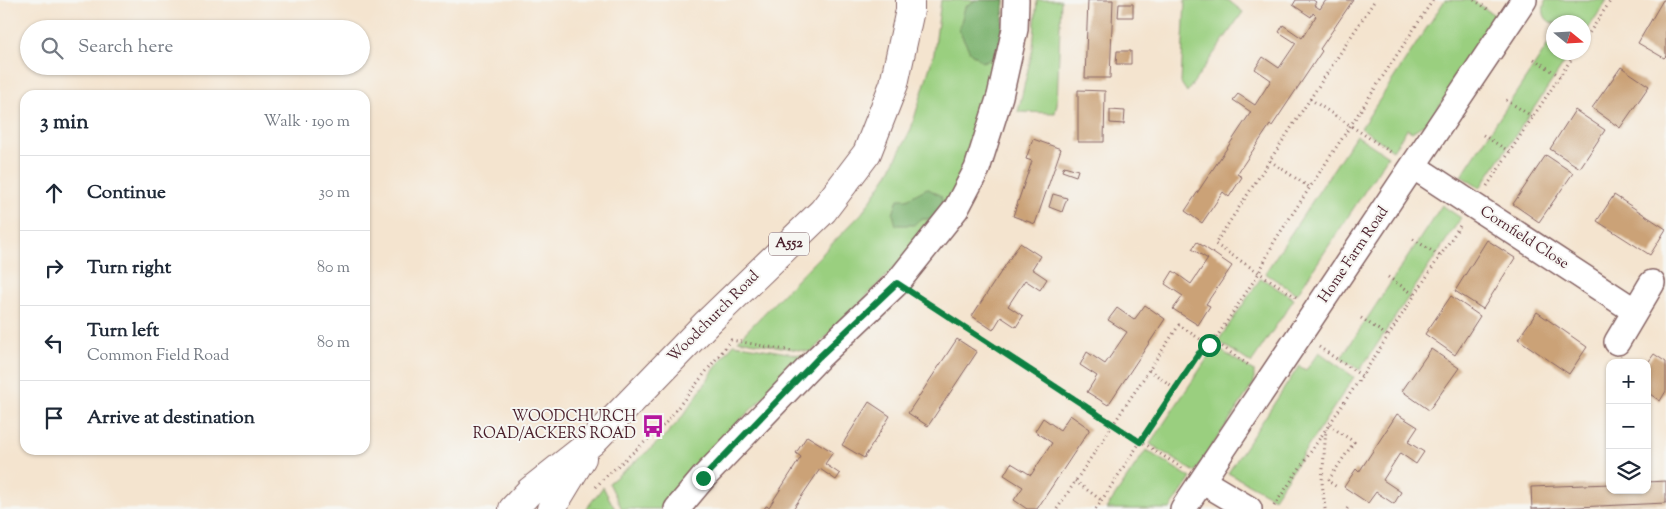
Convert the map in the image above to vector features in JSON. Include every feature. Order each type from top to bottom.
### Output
[{"type":"main road","name":"Woodchurch Road","points":[[513,509],[530,491],[592,442],[706,323],[823,211],[867,153],[894,84],[910,10],[910,0]]},
{"type":"main road","name":"Woodchurch Road","points":[[551,509],[592,442]]},
{"type":"street","points":[[677,509],[703,478],[819,357],[897,283],[956,209],[977,169],[1000,96],[1015,29],[1016,0]]},
{"type":"street","name":"Home Farm Road","points":[[1183,509],[1300,335],[1404,160],[1524,0]]},
{"type":"street","name":"Cornfield Close","points":[[1404,160],[1636,311]]},
{"type":"street","points":[[1617,342],[1652,283]]},
{"type":"street","points":[[1202,481],[1250,509]]},
{"type":"path","points":[[1299,298],[1215,244],[1375,0]]},
{"type":"path","points":[[1096,509],[1199,353],[1214,341],[1260,273],[1274,242],[1433,0]]},
{"type":"path","points":[[1591,30],[1611,0]]},
{"type":"path","points":[[1534,59],[1560,76]]},
{"type":"path","points":[[1272,509],[1571,60]]},
{"type":"path","points":[[1310,99],[1404,160]]},
{"type":"path","points":[[1506,100],[1533,117]]},
{"type":"path","points":[[1483,135],[1510,152]]},
{"type":"path","points":[[1270,161],[1309,187]]},
{"type":"path","points":[[1413,239],[1440,256]]},
{"type":"path","points":[[1388,277],[1415,295]]},
{"type":"path","points":[[897,283],[1202,481]]},
{"type":"path","points":[[1360,318],[1388,336]]},
{"type":"path","points":[[1057,509],[1179,325],[1209,345]]},
{"type":"path","points":[[1300,335],[1362,376]]},
{"type":"path","points":[[591,494],[603,479],[664,425],[731,340],[819,357]]},
{"type":"path","points":[[1149,370],[1175,388]]},
{"type":"path","points":[[1328,427],[1354,442],[1328,481],[1337,487]]},
{"type":"path","points":[[1325,509],[1322,482],[1328,427]]},
{"type":"path","points":[[1075,481],[1102,500]]},
{"type":"green space","points":[[941,0],[1005,0],[1000,56],[963,175],[925,237],[811,352],[738,340],[862,213],[888,174],[911,129],[934,53]]},
{"type":"green space","points":[[975,0],[1005,0],[1000,56],[982,62],[970,52],[959,30],[965,7]]},
{"type":"green space","points":[[1037,0],[1061,0],[1057,104],[1055,113],[1018,112],[1033,48]]},
{"type":"green space","points":[[1185,0],[1228,0],[1243,12],[1187,92],[1181,83]]},
{"type":"green space","points":[[1445,0],[1472,0],[1499,18],[1429,121],[1412,132],[1407,129],[1393,150],[1361,128]]},
{"type":"green space","points":[[1546,0],[1607,0],[1591,24],[1591,15],[1546,15],[1546,18],[1544,6]]},
{"type":"green space","points":[[1546,48],[1546,60],[1566,60],[1480,188],[1461,176]]},
{"type":"green space","points":[[1356,135],[1388,156],[1297,294],[1265,273]]},
{"type":"green space","points":[[927,188],[941,196],[943,206],[933,219],[920,219],[914,225],[896,225],[893,214],[898,199],[907,199]]},
{"type":"green space","points":[[1442,205],[1461,218],[1360,370],[1341,358]]},
{"type":"green space","points":[[1261,278],[1294,299],[1251,363],[1218,341]]},
{"type":"green space","points":[[734,344],[806,356],[690,469],[660,509],[622,509],[609,483],[649,450],[677,423]]},
{"type":"green space","points":[[1215,347],[1254,371],[1254,383],[1195,472],[1150,444]]},
{"type":"green space","points":[[1319,352],[1354,377],[1274,498],[1228,473],[1299,366],[1306,370]]},
{"type":"green space","points":[[1146,450],[1191,478],[1170,509],[1106,509]]},
{"type":"green space","points":[[603,487],[615,509],[586,509]]},
{"type":"building","points":[[1088,0],[1113,0],[1110,78],[1085,78]]},
{"type":"building","points":[[1296,0],[1313,0],[1316,2],[1314,5],[1320,9],[1326,0],[1353,0],[1320,49],[1322,51],[1272,126],[1270,125],[1237,174],[1242,177],[1229,197],[1223,192],[1202,223],[1185,211],[1251,112],[1233,100],[1238,94],[1255,105],[1271,80],[1255,69],[1263,57],[1279,68],[1296,43],[1279,32],[1283,25],[1302,38],[1316,16],[1313,13],[1311,17],[1293,5]]},
{"type":"building","points":[[1663,0],[1666,0],[1666,56],[1664,58],[1638,43]]},
{"type":"building","points":[[1119,4],[1133,4],[1133,17],[1118,17]]},
{"type":"building","points":[[1117,51],[1131,51],[1131,64],[1116,64]]},
{"type":"building","points":[[1621,67],[1649,86],[1620,128],[1592,108]]},
{"type":"building","points":[[1078,90],[1105,91],[1104,142],[1078,142]]},
{"type":"building","points":[[1110,110],[1125,111],[1124,124],[1110,123]]},
{"type":"building","points":[[1575,110],[1605,130],[1580,168],[1550,149]]},
{"type":"building","points":[[1033,139],[1061,149],[1035,224],[1013,216],[1032,161],[1026,159]]},
{"type":"building","points":[[1546,155],[1573,173],[1539,222],[1513,204]]},
{"type":"building","points":[[1064,166],[1078,170],[1076,176],[1062,171]]},
{"type":"building","points":[[1053,194],[1067,198],[1062,212],[1049,207]]},
{"type":"building","points":[[1614,195],[1666,229],[1650,255],[1597,221]]},
{"type":"building","points":[[1487,240],[1515,258],[1483,309],[1455,291]]},
{"type":"building","points":[[1197,242],[1232,266],[1206,304],[1210,306],[1198,325],[1173,309],[1183,296],[1165,284],[1173,271],[1191,284],[1208,259],[1192,249]]},
{"type":"building","points":[[1020,243],[1040,256],[1032,269],[1047,279],[1040,290],[1025,280],[1008,306],[1023,316],[1016,327],[1001,317],[993,330],[972,316]]},
{"type":"building","points":[[1451,296],[1480,316],[1455,355],[1425,334]]},
{"type":"building","points":[[1145,305],[1165,319],[1108,405],[1087,392],[1097,376],[1080,365],[1087,352],[1105,364],[1127,332],[1108,320],[1117,308],[1134,320]]},
{"type":"building","points":[[1537,312],[1587,347],[1569,374],[1518,339]]},
{"type":"building","points":[[957,339],[977,352],[928,426],[908,413]]},
{"type":"building","points":[[1431,349],[1459,368],[1429,410],[1402,391]]},
{"type":"building","points":[[1654,354],[1666,362],[1666,391],[1660,401],[1651,395],[1650,359]]},
{"type":"building","points":[[869,402],[890,416],[864,458],[842,445]]},
{"type":"building","points":[[1397,414],[1418,427],[1408,442],[1424,452],[1416,464],[1400,453],[1383,480],[1401,492],[1394,504],[1376,492],[1368,503],[1344,487],[1356,469],[1359,472]]},
{"type":"building","points":[[1070,415],[1090,429],[1037,509],[1027,509],[1014,500],[1023,487],[1004,475],[1011,463],[1031,475],[1052,443],[1035,431],[1043,418],[1060,430]]},
{"type":"building","points":[[807,436],[833,452],[825,464],[840,474],[836,480],[820,469],[793,509],[764,509],[766,506],[769,507],[801,457],[796,453]]},
{"type":"building","points":[[1666,481],[1666,503],[1532,509],[1531,487],[1606,484],[1606,494],[1651,494],[1651,482]]},
{"type":"place","name":"WOODCHURCH ROAD/ACKERS ROAD","points":[[653,426]]},
{"type":"route","points":[[703,478],[819,357],[897,283],[1140,442],[1199,353],[1209,345]]}]
